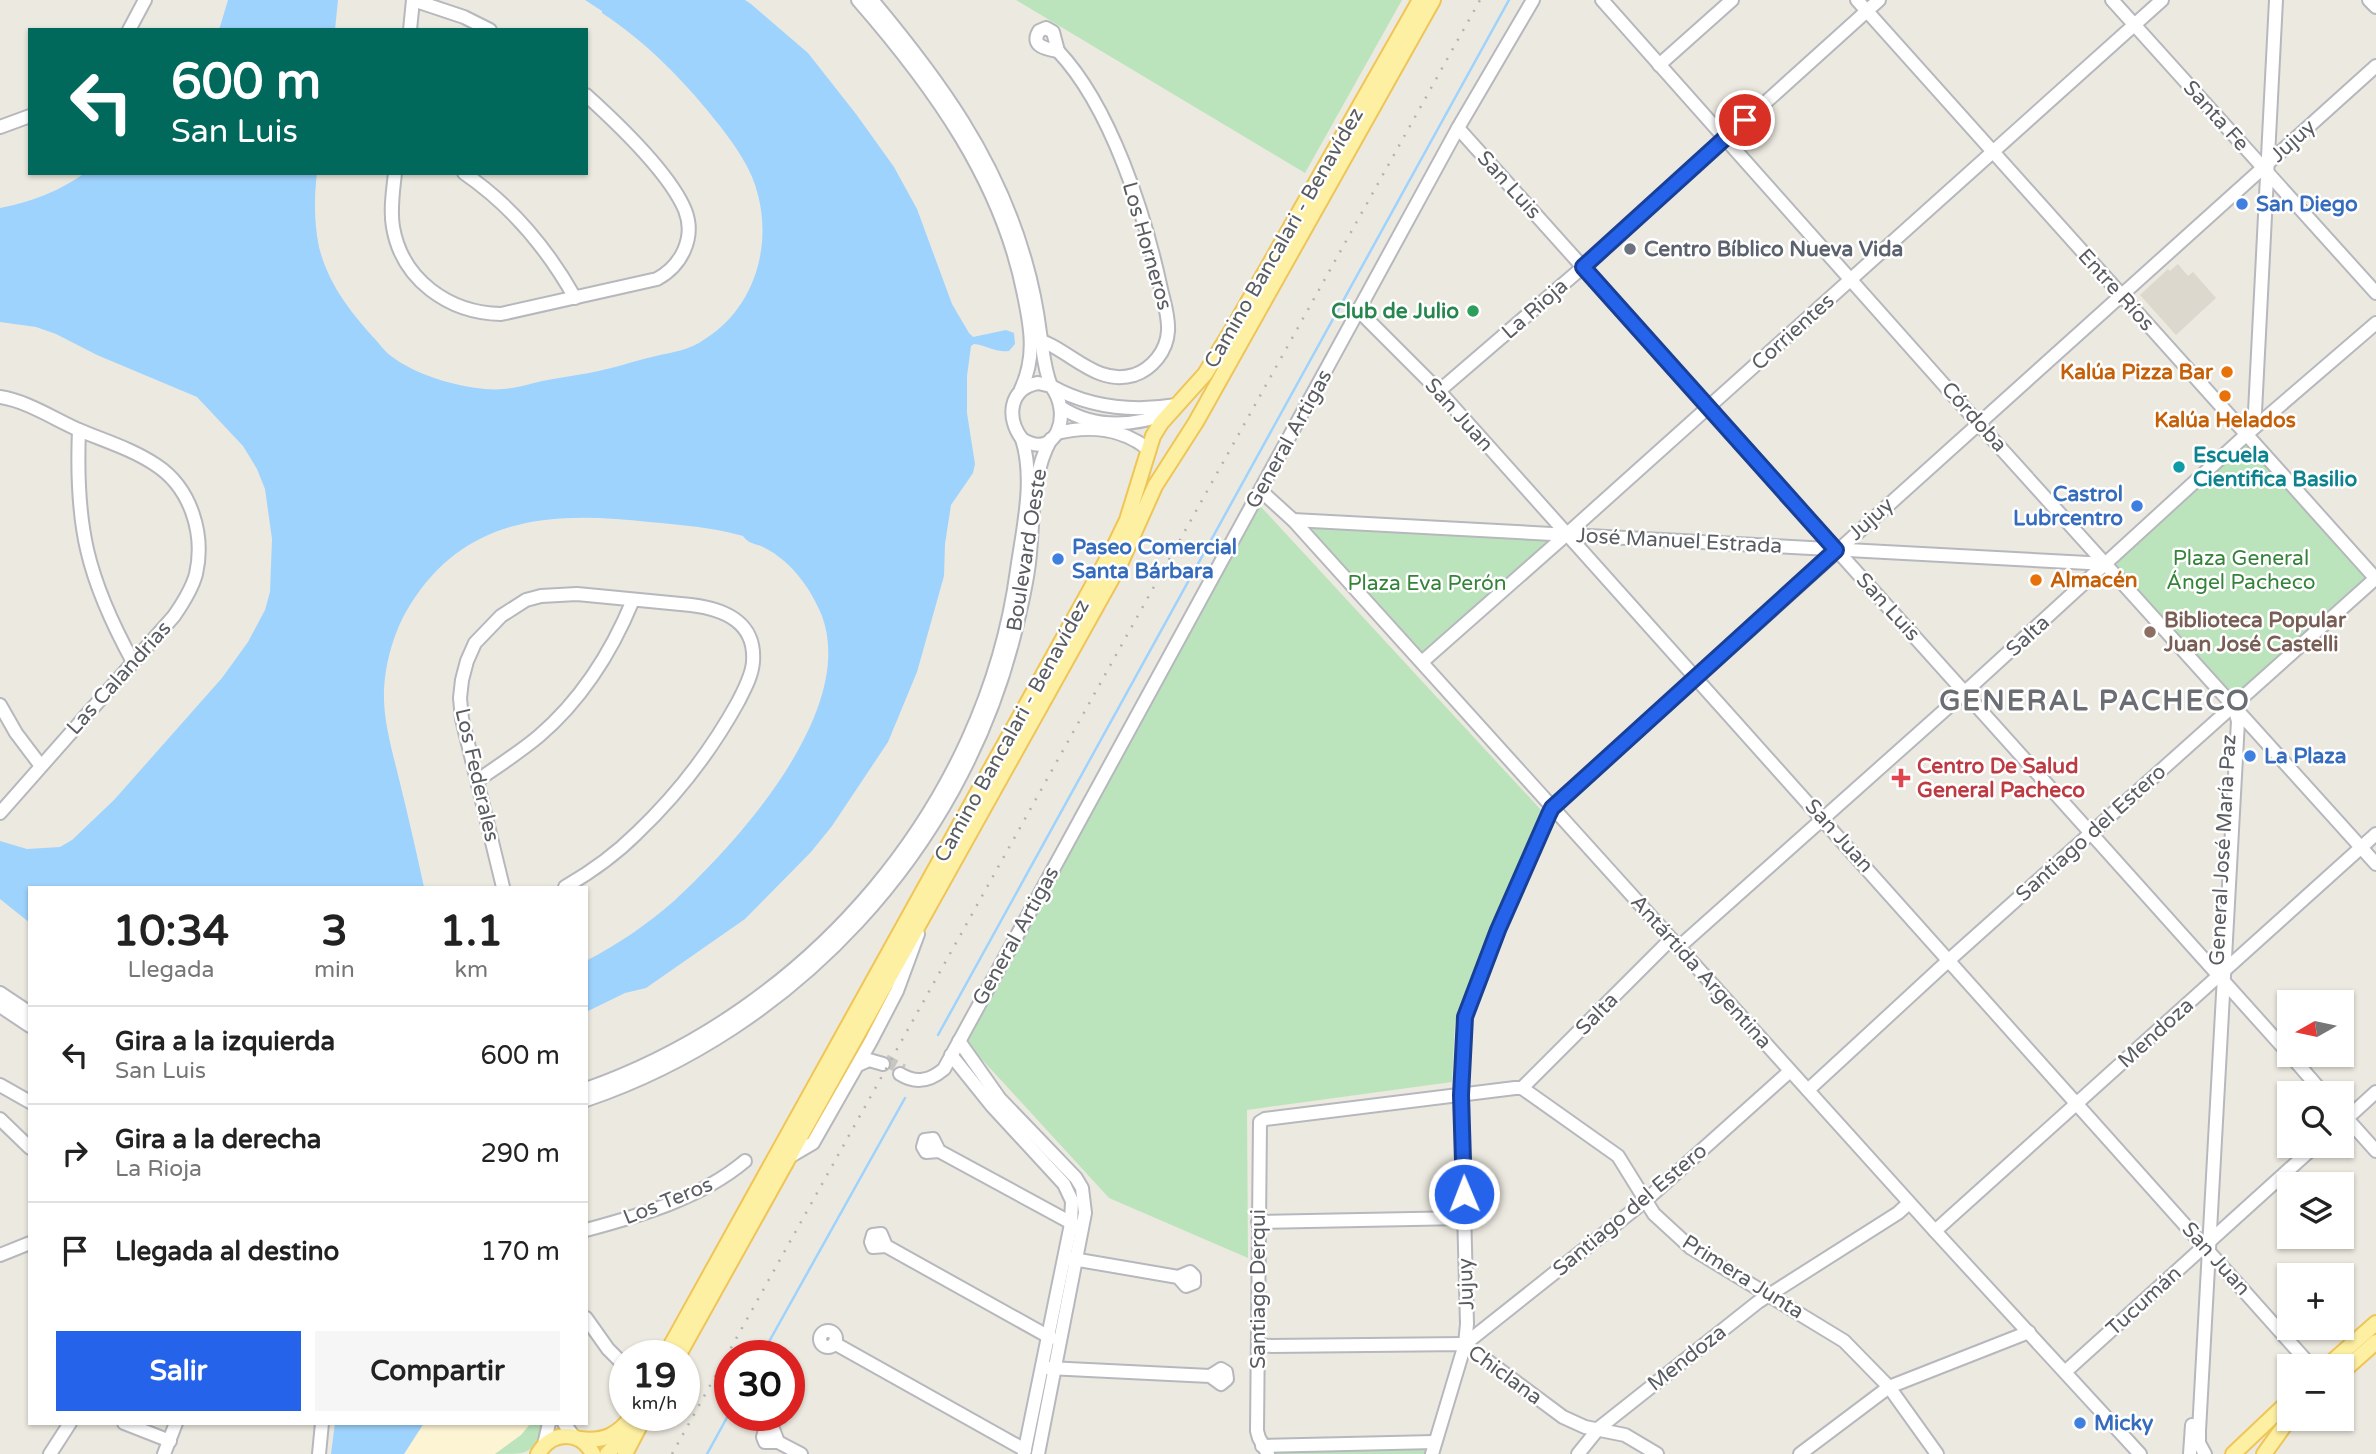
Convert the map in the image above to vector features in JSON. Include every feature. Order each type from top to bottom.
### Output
[{"type":"main road","name":"Camino Bancalari - Benavídez","points":[[674,1340],[1114,547],[1127,520],[1153,436],[1205,374],[1236,325],[1420,0]]},
{"type":"main road","name":"Camino Bancalari - Benavídez","points":[[687,1340],[1126,554],[1155,486],[1177,456],[1433,0]]},
{"type":"main road","points":[[1174,409],[1176,414],[1186,421],[1189,433]]},
{"type":"main road","points":[[1148,449],[1158,457],[1177,456]]},
{"type":"main road","points":[[2341,1354],[2376,1323]]},
{"type":"main road","points":[[2354,1361],[2376,1342]]},
{"type":"main road","points":[[2236,1452],[2277,1413]]},
{"type":"main road","points":[[539,1452],[561,1436],[606,1439],[619,1431]]},
{"type":"main road","points":[[607,1454],[629,1431]]},
{"type":"main road","points":[[625,1454],[636,1431]]},
{"type":"main road","points":[[2264,1454],[2280,1431]]},
{"type":"main road","points":[[577,1438],[593,1454]]},
{"type":"main road","points":[[2236,1452],[2250,1447],[2259,1454]]},
{"type":"street","points":[[129,28],[145,0]]},
{"type":"street","points":[[410,28],[413,0],[464,17],[486,28]]},
{"type":"street","points":[[858,0],[932,83]]},
{"type":"street","points":[[872,0],[932,83],[1001,205],[1046,371],[1062,408],[1054,436]]},
{"type":"street","name":"General Artigas","points":[[949,1060],[1458,128],[1533,0]]},
{"type":"street","name":"Córdoba","points":[[1602,0],[1978,423],[2376,864]]},
{"type":"street","points":[[1659,65],[1732,0]]},
{"type":"street","name":"Entre Ríos","points":[[1857,0],[2376,579]]},
{"type":"street","name":"La Rioja","points":[[1439,391],[1583,267],[1879,0]]},
{"type":"street","name":"Santa Fe","points":[[2112,0],[2376,293]]},
{"type":"street","name":"Corrientes","points":[[1422,662],[2162,0]]},
{"type":"street","points":[[2264,168],[2270,0]]},
{"type":"street","points":[[2247,434],[2246,414],[2276,0]]},
{"type":"street","points":[[2369,0],[2376,7]]},
{"type":"street","name":"Los Horneros","points":[[1037,340],[1056,347],[1098,373],[1119,377],[1142,372],[1153,363],[1162,352],[1168,330],[1146,230],[1123,164],[1089,94],[1076,72],[1058,51]]},
{"type":"street","name":"Jujuy","points":[[1434,1448],[1465,1344],[1467,1324],[1461,1095],[1465,1017],[1498,930],[1552,808],[2376,66]]},
{"type":"street","points":[[395,175],[392,206],[395,238],[405,262],[430,290],[451,304],[487,313],[521,310],[643,284],[667,274],[682,255],[688,233],[684,210],[668,184],[634,142],[588,97]]},
{"type":"street","points":[[0,127],[28,117]]},
{"type":"street","name":"San Luis","points":[[1458,128],[2277,1041]]},
{"type":"street","points":[[467,175],[501,202],[534,236],[561,273],[575,298]]},
{"type":"street","name":"San Juan","points":[[1359,311],[1439,391],[2301,1354]]},
{"type":"street","name":"Salta","points":[[1522,1088],[1675,943],[1823,819],[2107,564],[2247,434],[2376,324]]},
{"type":"street","points":[[1037,340],[1012,414],[1013,424],[1022,439],[1037,444],[1054,436],[1086,428],[1100,429],[1130,437],[1148,449]]},
{"type":"street","points":[[1021,389],[1038,383],[1103,405],[1174,409]]},
{"type":"street","name":"Las Calandrias","points":[[0,397],[51,416],[159,466],[173,479],[191,508],[196,525],[198,556],[190,591],[174,616],[0,813]]},
{"type":"street","points":[[1062,408],[1081,418],[1112,424],[1148,420],[1174,409]]},
{"type":"street","points":[[79,430],[80,520],[91,568],[111,622],[132,662]]},
{"type":"street","name":"Boulevard Oeste","points":[[588,1099],[639,1079],[687,1049],[798,967],[902,861],[975,734],[1016,608],[1033,464],[1054,436]]},
{"type":"street","name":"Boulevard Oeste","points":[[1022,439],[1033,464]]},
{"type":"street","name":"Antártida Argentina","points":[[1261,491],[1293,520],[1909,1203],[2140,1454]]},
{"type":"street","name":"José Manuel Estrada","points":[[1293,520],[2107,564]]},
{"type":"street","name":"Santiago del Estero","points":[[1808,1090],[1949,960],[2376,579]]},
{"type":"street","name":"Los Federales","points":[[503,886],[462,719],[460,698],[467,661],[475,643],[488,627],[513,607],[541,596],[577,594],[711,608],[730,615],[749,637],[754,660],[725,724],[674,795],[619,849],[566,886]]},
{"type":"street","points":[[478,780],[541,734],[579,694],[608,652],[633,600]]},
{"type":"street","points":[[0,705],[16,733],[41,766]]},
{"type":"street","name":"General José María Paz","points":[[2190,1454],[2205,1246],[2220,976],[2230,720],[2233,705]]},
{"type":"street","name":"Mendoza","points":[[1935,1231],[2376,835]]},
{"type":"street","points":[[789,1157],[813,1143],[872,1041],[905,973],[924,914]]},
{"type":"street","points":[[0,993],[28,1012]]},
{"type":"street","points":[[0,1006],[28,1025]]},
{"type":"street","points":[[857,1065],[869,1060],[884,1062],[874,1053],[872,1041]]},
{"type":"street","points":[[959,1041],[996,1103]]},
{"type":"street","name":"Boulevard Oeste","points":[[588,1088],[687,1049]]},
{"type":"street","points":[[834,1343],[1025,1450],[1039,1451],[1053,1338],[1077,1226],[1072,1201],[1064,1184],[996,1103],[949,1060],[940,1073],[928,1079],[914,1081],[901,1072]]},
{"type":"street","name":"Santiago del Estero","points":[[1465,1344],[1645,1201],[1790,1071]]},
{"type":"street","points":[[0,1085],[28,1101]]},
{"type":"street","points":[[1461,1095],[1522,1088]]},
{"type":"street","name":"Primera Junta","points":[[1522,1088],[1618,1156],[1645,1201],[1662,1223],[1691,1248],[1844,1341],[1889,1387],[1937,1454]]},
{"type":"street","points":[[2354,1109],[2376,1092]]},
{"type":"street","name":"Santiago Derqui","points":[[1265,1450],[1258,1431],[1261,1122],[1265,1119],[1461,1095]]},
{"type":"street","points":[[0,1119],[28,1146]]},
{"type":"street","points":[[2354,1129],[2376,1151]]},
{"type":"street","points":[[939,1151],[1077,1226]]},
{"type":"street","name":"Tucumán","points":[[2066,1371],[2302,1158]]},
{"type":"street","name":"Los Teros","points":[[588,1229],[691,1195],[725,1178],[745,1161]]},
{"type":"street","name":"Mendoza","points":[[1578,1454],[1599,1428],[1768,1296],[1898,1213],[1909,1203]]},
{"type":"street","points":[[1258,1222],[1464,1218]]},
{"type":"street","points":[[0,1255],[28,1244]]},
{"type":"street","points":[[886,1246],[1053,1338]]},
{"type":"street","name":"General José María Paz","points":[[2205,1246],[2199,1431],[2199,1443],[2205,1454]]},
{"type":"street","points":[[1069,1258],[1178,1277]]},
{"type":"street","points":[[588,1321],[609,1350]]},
{"type":"street","points":[[1800,1454],[1889,1387],[2029,1332]]},
{"type":"street","name":"Chiclana","points":[[1258,1346],[1465,1344],[1575,1424],[1625,1435],[1657,1454]]},
{"type":"street","points":[[1048,1368],[1210,1376]]},
{"type":"street","points":[[1025,1450],[1048,1368]]},
{"type":"street","points":[[50,1454],[69,1425]]},
{"type":"street","points":[[129,1425],[170,1441]]},
{"type":"street","points":[[164,1454],[175,1425]]},
{"type":"street","points":[[319,1454],[322,1425]]},
{"type":"street","points":[[539,1452],[548,1425]]},
{"type":"street","points":[[566,1425],[577,1438]]},
{"type":"street","points":[[778,1441],[801,1454]]},
{"type":"street","points":[[1265,1450],[1434,1448]]},
{"type":"shaded area","points":[[2178,264],[2188,276],[2193,272],[2216,298],[2176,335],[2140,295],[2168,269],[2170,271]]},
{"type":"shaded area","points":[[423,1425],[529,1425],[521,1435],[495,1454],[404,1454]]},
{"type":"green space","points":[[1016,0],[1402,0],[1305,173]]},
{"type":"green space","name":"Plaza General Ángel Pacheco","points":[[2248,444],[2366,575],[2366,579],[2234,696],[2229,694],[2116,567],[2117,560]]},
{"type":"green space","points":[[1252,497],[1541,810],[1455,1022],[1452,1082],[1247,1110],[1248,1258],[1109,1198],[966,1042]]},
{"type":"green space","name":"Plaza Eva Perón","points":[[1293,520],[1567,534],[1422,662]]},
{"type":"green space","points":[[529,1425],[546,1425],[538,1441],[529,1450],[516,1454],[495,1454],[521,1435]]},
{"type":"green space","points":[[1418,1446],[1427,1454],[1273,1454],[1273,1450]]},
{"type":"water","points":[[228,0],[338,0],[335,28],[220,28]]},
{"type":"water","points":[[585,0],[745,0],[751,4],[808,53],[894,167],[917,209],[952,304],[969,333],[973,337],[1006,330],[1014,333],[1015,344],[1009,351],[974,344],[971,346],[967,376],[967,413],[975,464],[973,473],[951,505],[945,544],[944,576],[917,672],[888,742],[832,826],[811,852],[745,919],[646,988],[625,993],[588,1011],[588,960],[632,934],[674,901],[729,845],[785,772],[807,732],[823,692],[828,653],[822,616],[806,586],[784,561],[743,536],[720,530],[614,519],[546,520],[515,526],[485,536],[458,553],[432,575],[410,605],[390,651],[384,689],[386,721],[424,886],[28,886],[28,921],[0,899],[0,841],[27,849],[60,847],[72,840],[114,800],[222,678],[248,642],[265,610],[270,592],[272,539],[265,489],[257,469],[243,446],[197,397],[97,355],[56,334],[36,327],[0,322],[0,208],[45,195],[82,175],[317,175],[316,229],[328,272],[348,306],[373,337],[388,354],[412,369],[461,385],[501,389],[598,371],[687,348],[699,343],[722,326],[747,294],[760,256],[762,215],[758,195],[748,167],[707,110],[651,51]]},
{"type":"water","points":[[335,1425],[423,1425],[404,1454],[331,1454]]},
{"type":"waterway","points":[[938,1035],[1509,0]]},
{"type":"waterway","points":[[770,1340],[905,1098]]},
{"type":"waterway","points":[[707,1454],[720,1431]]},
{"type":"tunnel","points":[[885,1060],[903,1070]]},
{"type":"railway","points":[[672,1454],[1480,0]]},
{"type":"place","name":"San Diego","points":[[2242,204]]},
{"type":"place","name":"Centro Bíblico Nueva Vida","points":[[1630,249]]},
{"type":"place","name":"Club de Julio","points":[[1473,311]]},
{"type":"place","name":"Kalúa Pizza Bar","points":[[2227,372]]},
{"type":"place","name":"Kalúa Helados","points":[[2225,396]]},
{"type":"place","name":"Escuela Cientifica Basilio","points":[[2179,467]]},
{"type":"place","name":"Castrol Lubrcentro","points":[[2137,506]]},
{"type":"place","name":"Paseo Comercial Santa Bárbara","points":[[1058,559]]},
{"type":"place","name":"Almacén","points":[[2036,580]]},
{"type":"place","name":"Biblioteca Popular Juan José Castelli","points":[[2150,632]]},
{"type":"place","name":"La Plaza","points":[[2250,756]]},
{"type":"place","name":"Centro De Salud General Pacheco","points":[[1901,778]]},
{"type":"place","name":"Micky","points":[[2080,1423]]},
{"type":"district","name":"GENERAL PACHECO","points":[[2095,701]]},
{"type":"route","points":[[1464,1194],[1461,1095],[1465,1017],[1498,930],[1552,808],[1836,550],[1583,267],[1745,120]]}]
